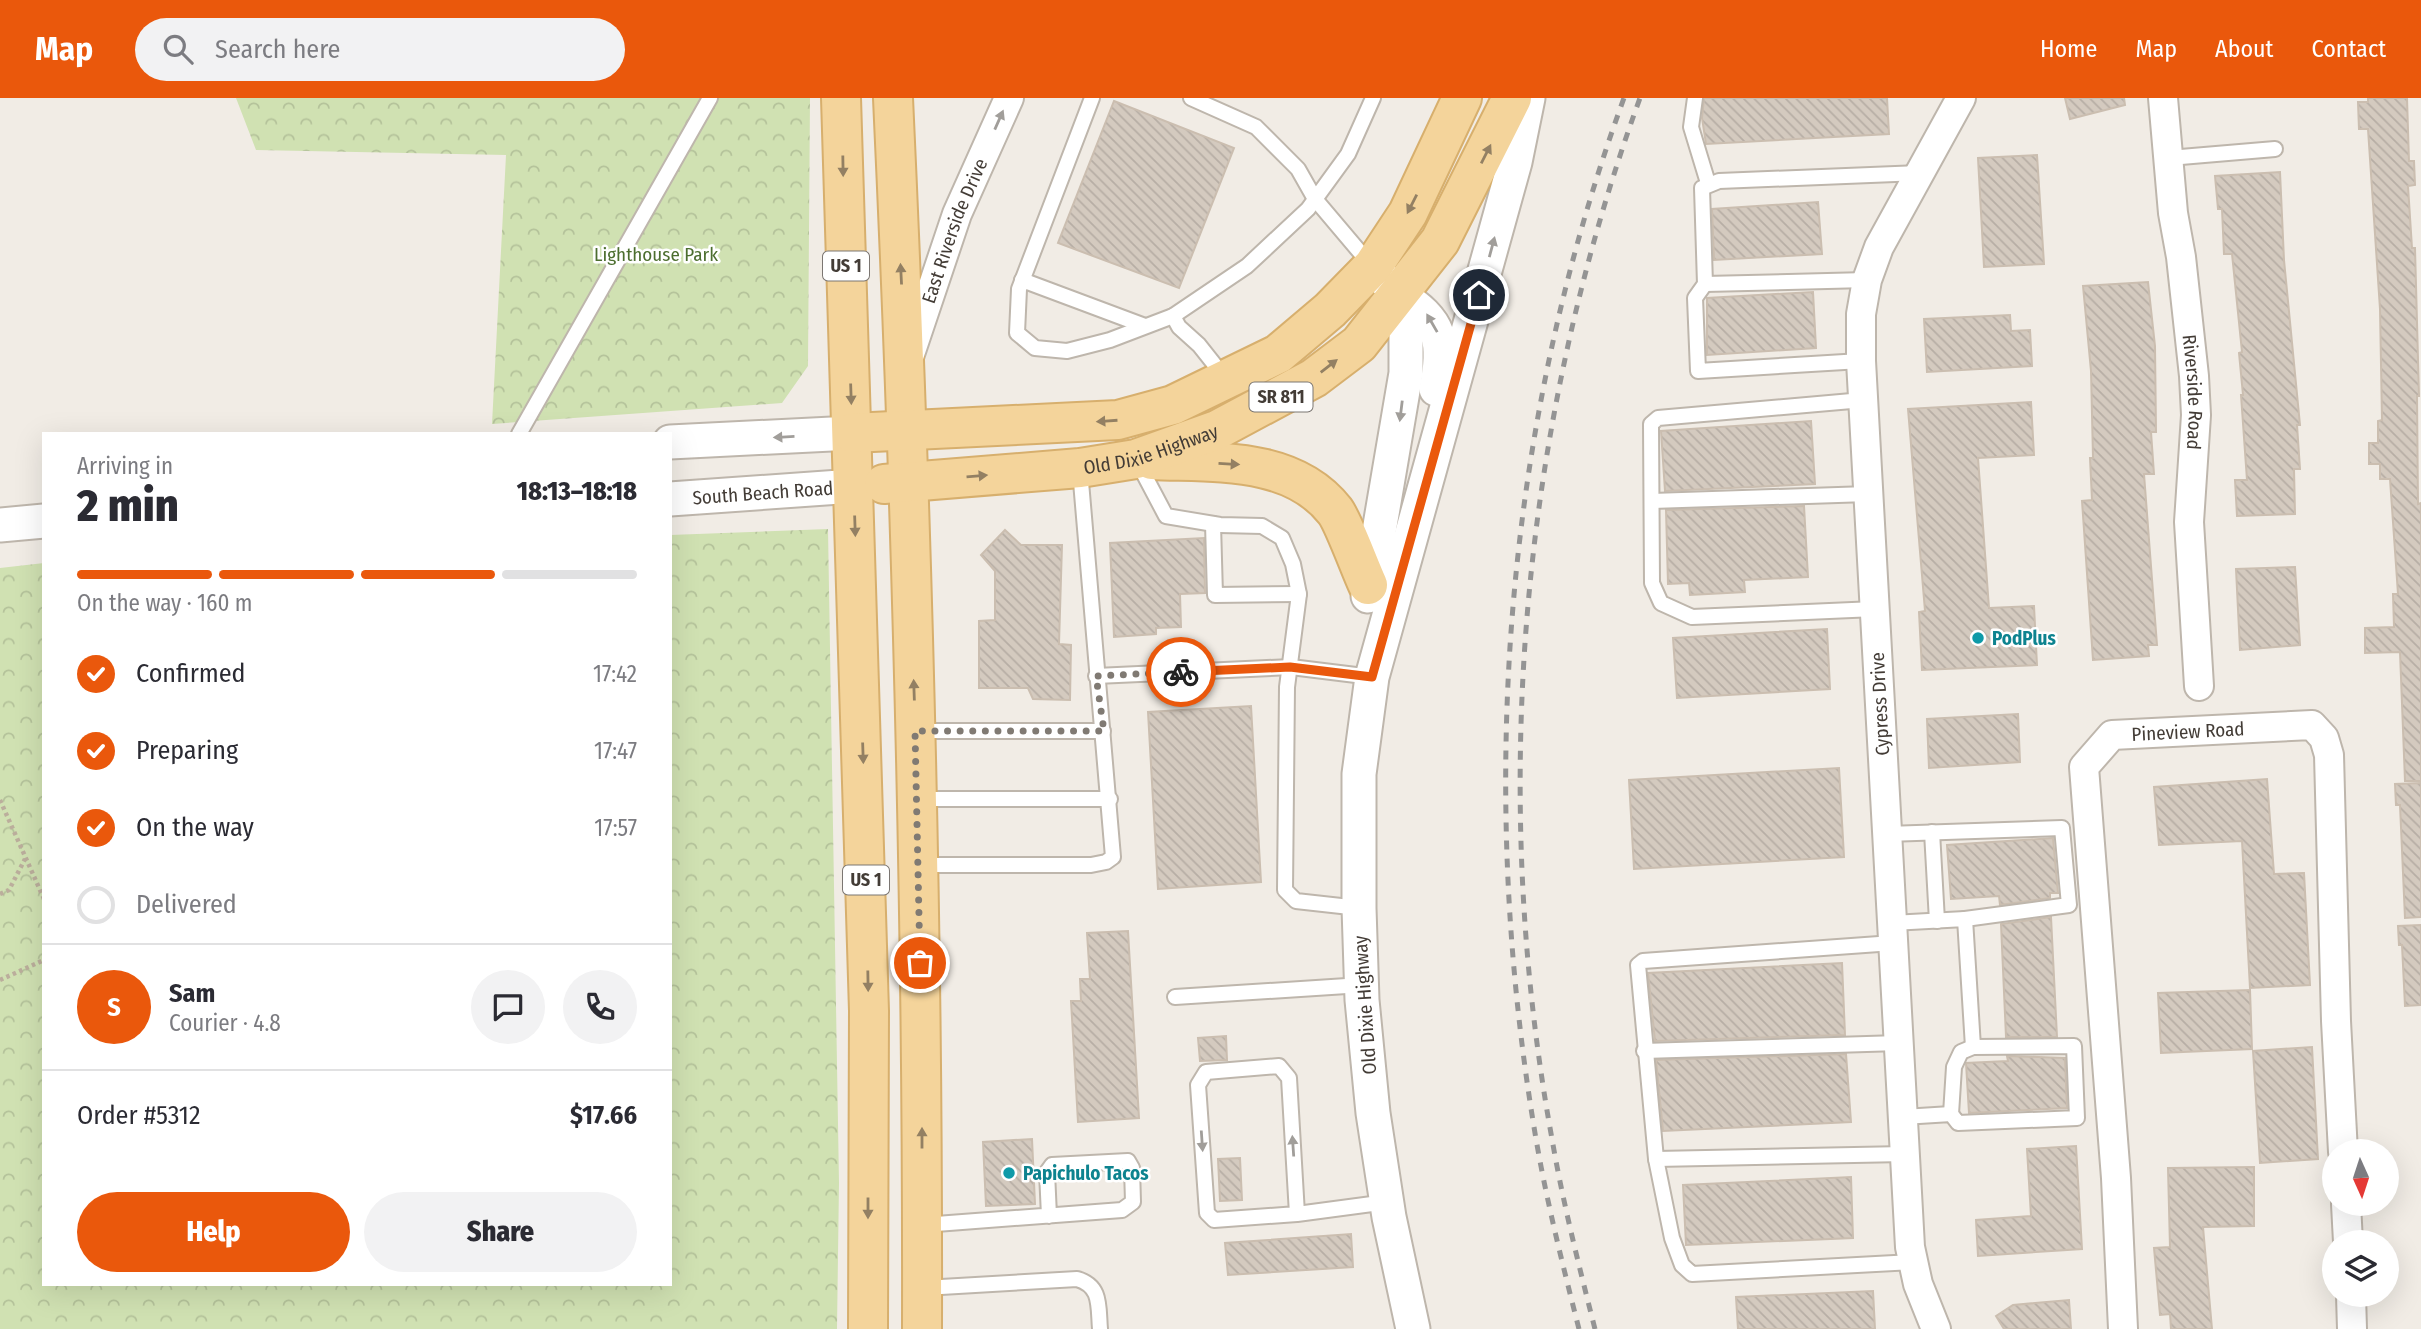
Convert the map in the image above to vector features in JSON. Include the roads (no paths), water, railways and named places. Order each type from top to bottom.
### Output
[{"type":"main road","name":"US 1","points":[[841,98],[869,1010],[868,1329]]},
{"type":"main road","points":[[893,98],[906,367],[917,799],[922,1329]]},
{"type":"main road","name":"Old Dixie Highway","points":[[852,433],[1118,420],[1173,405],[1278,354],[1330,310],[1373,266],[1408,213],[1462,98]]},
{"type":"main road","name":"Old Dixie Highway","points":[[854,486],[1080,468],[1136,459],[1217,430],[1314,378],[1359,344],[1440,241],[1513,98]]},
{"type":"main road","points":[[1136,459],[1262,467],[1298,481],[1336,512],[1368,585]]},
{"type":"street","name":"East Riverside Drive","points":[[906,367],[957,214],[1009,98]]},
{"type":"street","name":"Old Dixie Highway","points":[[1413,1329],[1387,1202],[1373,1113],[1362,985],[1359,774],[1372,677],[1515,162],[1528,98]]},
{"type":"street","name":"Cypress Drive","points":[[1936,1329],[1923,1301],[1913,1262],[1905,1154],[1863,400],[1861,314],[1867,280],[1879,247],[1961,98]]},
{"type":"street","name":"Riverside Road","points":[[2162,98],[2173,213],[2181,257],[2194,376],[2196,415],[2189,522],[2199,686]]},
{"type":"street","points":[[1373,266],[1399,295],[1424,310],[1434,325],[1442,350],[1416,491],[1413,533]]},
{"type":"street","name":"Old Dixie Highway","points":[[1372,677],[1368,585],[1389,482],[1406,373],[1406,334],[1399,295]]},
{"type":"street","points":[[672,442],[852,433]]},
{"type":"street","name":"South Beach Road","points":[[672,499],[854,486]]},
{"type":"street","points":[[0,525],[42,522]]},
{"type":"street","name":"Pineview Road","points":[[2123,1329],[2116,1178],[2084,767],[2112,735],[2312,725],[2324,738],[2329,755],[2336,1021],[2342,1139]]},
{"type":"street","points":[[2351,1307],[2352,1329]]},
{"type":"lane","points":[[520,432],[710,98]]},
{"type":"lane","points":[[1092,98],[1022,280],[1015,320],[1017,333],[1035,348],[1067,351],[1173,316],[1247,266],[1315,200],[1348,154],[1373,98]]},
{"type":"lane","points":[[1191,98],[1256,127],[1298,169],[1315,200],[1373,266]]},
{"type":"lane","points":[[1695,98],[1691,127],[1708,183]]},
{"type":"lane","points":[[2169,158],[2275,149]]},
{"type":"lane","points":[[1861,361],[1699,371],[1695,298],[1705,284],[1702,188],[1708,183],[1920,173]]},
{"type":"lane","points":[[1022,280],[1145,326]]},
{"type":"lane","points":[[1705,284],[1867,280]]},
{"type":"lane","points":[[1173,316],[1179,327],[1199,345],[1226,380]]},
{"type":"lane","points":[[1863,400],[1658,418],[1651,424],[1652,583],[1661,603],[1675,612],[1692,617],[1875,609]]},
{"type":"lane","points":[[1136,459],[1166,516],[1213,524],[1262,526],[1282,538],[1293,565],[1298,594],[1287,687],[1285,890],[1296,901],[1359,908]]},
{"type":"lane","points":[[918,865],[1106,862],[1113,857],[1080,468]]},
{"type":"lane","points":[[1652,501],[1868,494]]},
{"type":"lane","points":[[1213,524],[1215,595],[1298,594]]},
{"type":"lane","points":[[1096,676],[1290,667],[1372,677]]},
{"type":"lane","points":[[915,731],[1104,731]]},
{"type":"lane","points":[[917,799],[1110,799]]},
{"type":"lane","points":[[1887,834],[2062,828],[2069,905],[1965,919],[1937,920],[1893,933],[1643,961],[1638,965],[1656,1158],[1672,1238],[1682,1265],[1692,1274],[1913,1262]]},
{"type":"lane","points":[[1932,832],[1937,920]]},
{"type":"lane","points":[[1965,919],[1973,1047]]},
{"type":"lane","points":[[1175,997],[1362,985]]},
{"type":"lane","points":[[1644,1051],[1899,1043]]},
{"type":"lane","points":[[2074,1046],[2077,1118],[1958,1123],[1951,1114],[1954,1067],[1961,1052],[1973,1047],[2074,1046]]},
{"type":"lane","points":[[1297,1214],[1289,1077],[1279,1066],[1206,1072],[1198,1086],[1208,1213],[1214,1220],[1297,1214],[1387,1202]]},
{"type":"lane","points":[[1903,1117],[1951,1114]]},
{"type":"lane","points":[[1656,1158],[1905,1154]]},
{"type":"lane","points":[[922,1225],[1049,1216],[1122,1210],[1133,1202],[1132,1168],[1128,1161],[1052,1166],[1047,1172],[1049,1216]]},
{"type":"lane","points":[[922,1288],[1077,1279],[1091,1283],[1096,1291],[1100,1329]]},
{"type":"railway","points":[[1579,1329],[1540,1163],[1518,1008],[1508,877],[1506,745],[1512,612],[1527,481],[1551,351],[1583,223],[1624,98]]},
{"type":"railway","points":[[1595,1329],[1556,1163],[1533,1009],[1522,877],[1521,745],[1527,612],[1543,481],[1567,351],[1599,223],[1640,98]]},
{"type":"place","name":"PodPlus","points":[[1978,638]]},
{"type":"place","name":"Papichulo Tacos","points":[[1009,1173]]},
{"type":"park label","name":"Lighthouse Park","points":[[656,254]]}]
